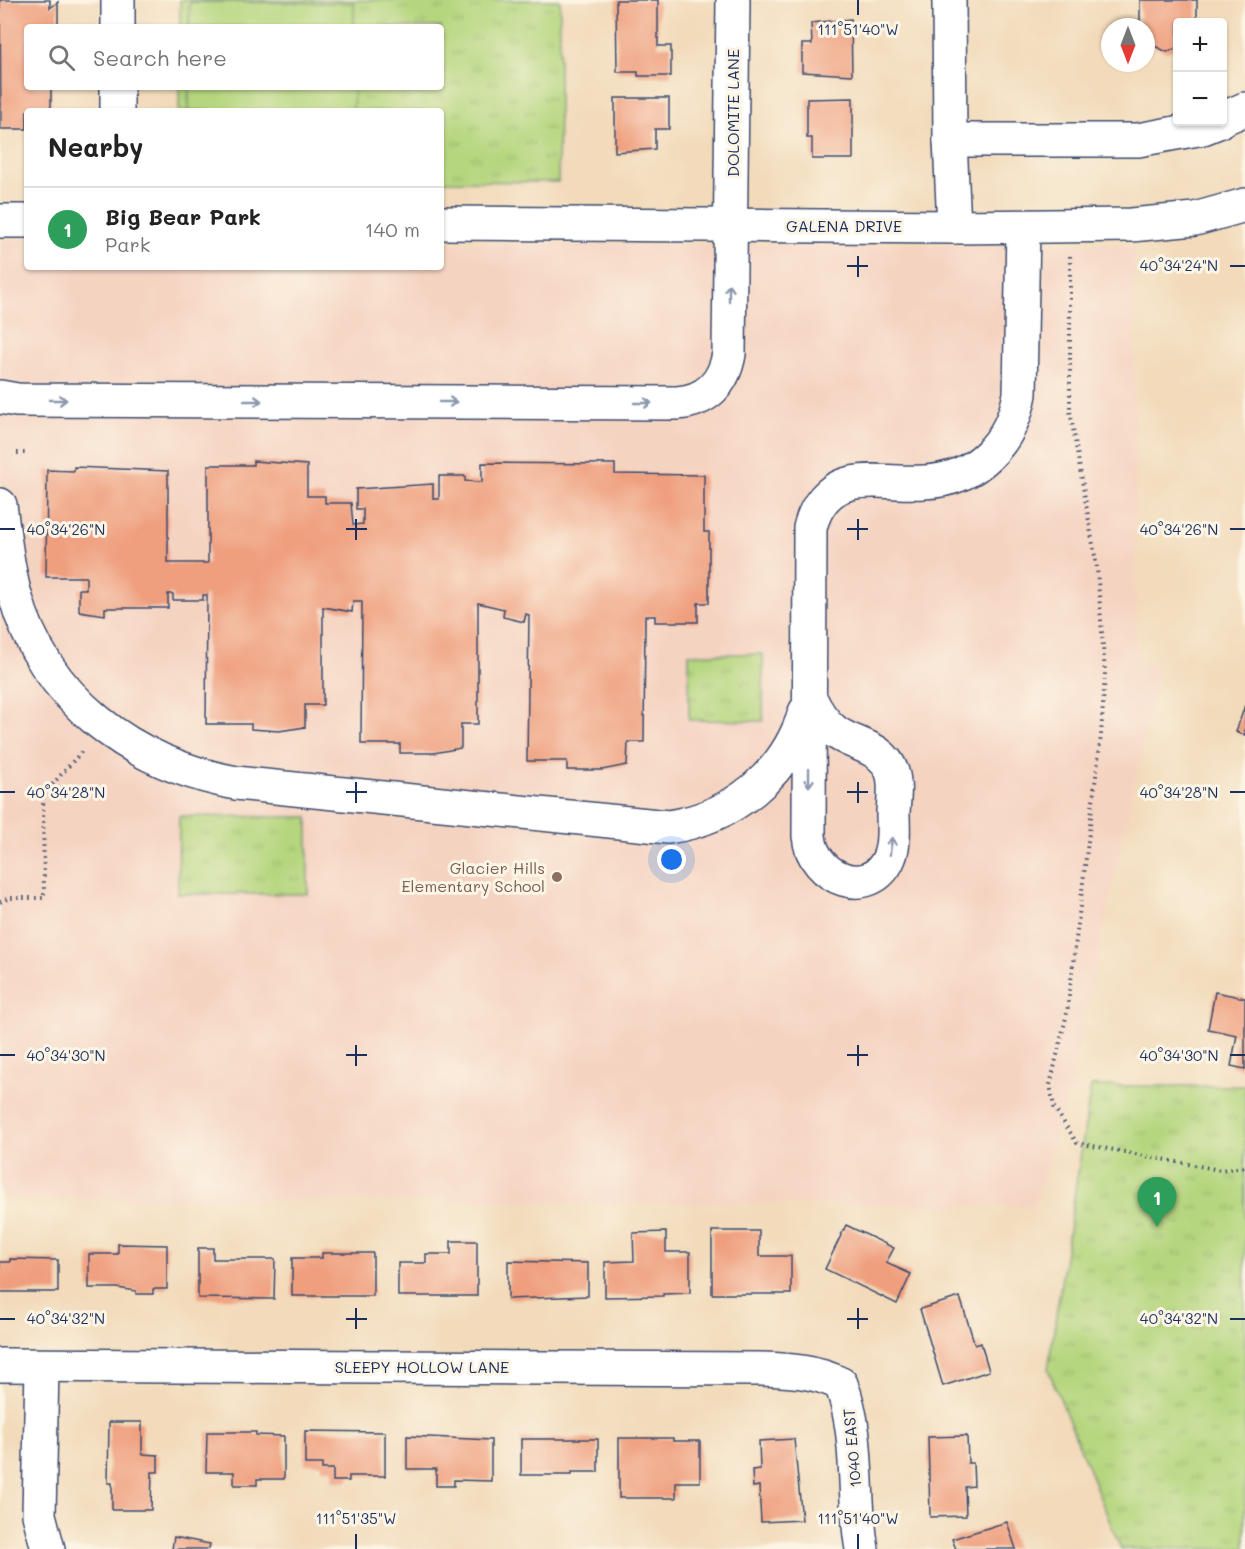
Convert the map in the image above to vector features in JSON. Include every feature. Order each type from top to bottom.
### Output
[{"type":"street","points":[[118,0],[118,24]]},
{"type":"street","name":"DOLOMITE LANE","points":[[0,397],[28,400],[690,402],[712,390],[721,380],[727,367],[732,225],[734,0]]},
{"type":"street","points":[[949,0],[950,140],[954,227]]},
{"type":"street","points":[[117,90],[117,108]]},
{"type":"street","points":[[1227,117],[1245,109]]},
{"type":"street","points":[[950,140],[1138,140],[1208,126]]},
{"type":"street","name":"GALENA DRIVE","points":[[444,223],[1023,227],[1195,219],[1245,205]]},
{"type":"street","points":[[0,221],[24,221]]},
{"type":"street","points":[[810,698],[829,727],[848,740],[874,750],[883,757],[892,774],[892,850],[881,869],[863,879],[840,878],[829,874],[814,857],[810,847],[810,698],[810,528],[813,517],[826,497],[850,483],[943,480],[977,465],[1002,441],[1017,411],[1020,394],[1023,227]]},
{"type":"street","points":[[0,505],[9,568],[24,623],[43,659],[62,686],[104,726],[141,752],[203,777],[236,783],[668,827],[705,819],[726,810],[761,784],[787,752],[810,698]]},
{"type":"street","name":"SLEEPY HOLLOW LANE","points":[[0,1365],[762,1369],[822,1375],[841,1384]]},
{"type":"street","points":[[42,1366],[39,1515],[48,1549]]},
{"type":"street","name":"1040 EAST","points":[[841,1384],[850,1405],[857,1517],[862,1549]]},
{"type":"path","points":[[1070,249],[1070,411],[1097,568],[1104,673],[1101,735],[1067,1013],[1050,1085],[1052,1099],[1077,1143],[1220,1170],[1245,1167]]},
{"type":"path","points":[[17,453],[27,453]]},
{"type":"path","points":[[0,902],[9,898],[44,898],[43,795],[104,726]]},
{"type":"shaded area","name":"Glacier Hills Elementary School","points":[[0,240],[24,240],[24,270],[444,270],[444,243],[1134,245],[1136,660],[1159,667],[1070,1088],[1034,1206],[0,1198]]},
{"type":"green space","points":[[180,0],[560,0],[558,182],[444,181],[444,108],[179,108],[179,90],[444,90],[444,24],[180,24]]},
{"type":"green space","points":[[190,2],[354,3],[354,24],[189,24]]},
{"type":"green space","points":[[189,90],[354,90],[353,108],[189,108]]},
{"type":"green space","points":[[689,654],[763,654],[763,721],[689,720]]},
{"type":"green space","points":[[179,816],[308,817],[308,894],[178,894]]},
{"type":"green space","points":[[1091,1086],[1245,1086],[1245,1549],[1121,1549],[1048,1369]]},
{"type":"building","points":[[0,0],[50,0],[50,8],[58,2],[58,24],[24,24],[24,90],[51,90],[51,108],[24,108],[24,129],[1,129]]},
{"type":"building","points":[[616,0],[658,0],[658,46],[671,46],[671,76],[638,76],[638,72],[617,72]]},
{"type":"building","points":[[1140,0],[1197,0],[1197,18],[1173,18],[1173,50],[1167,52],[1155,46],[1155,18],[1140,18]]},
{"type":"building","points":[[851,19],[852,75],[802,72],[802,44],[812,44],[811,23]]},
{"type":"building","points":[[615,98],[669,98],[669,129],[655,129],[655,149],[615,152]]},
{"type":"building","points":[[853,98],[853,159],[812,159],[812,138],[807,138],[807,99]]},
{"type":"building","points":[[253,461],[307,465],[307,496],[325,496],[325,503],[351,503],[353,525],[363,524],[363,509],[356,509],[356,489],[433,484],[433,499],[439,499],[439,476],[465,476],[465,481],[482,482],[482,463],[615,464],[615,474],[704,475],[704,532],[709,532],[709,603],[698,603],[698,622],[655,622],[655,616],[645,616],[644,742],[628,742],[627,765],[602,770],[567,770],[567,761],[527,761],[529,615],[526,614],[524,622],[503,617],[504,609],[478,603],[478,724],[461,724],[461,748],[434,753],[400,753],[400,744],[361,744],[362,601],[353,601],[352,612],[323,607],[323,705],[305,705],[305,727],[279,731],[251,729],[251,724],[206,724],[207,595],[203,595],[203,600],[173,600],[173,594],[168,594],[168,608],[105,608],[105,615],[79,611],[79,589],[86,589],[86,577],[46,577],[47,470],[74,471],[74,467],[168,471],[168,563],[208,563],[208,465],[253,465]]},
{"type":"building","points":[[1245,705],[1245,735],[1236,732]]},
{"type":"building","points":[[1215,992],[1245,998],[1245,1069],[1231,1066],[1237,1035],[1208,1029]]},
{"type":"building","points":[[846,1225],[894,1248],[886,1263],[911,1274],[897,1304],[825,1269]]},
{"type":"building","points":[[712,1231],[759,1231],[759,1256],[791,1256],[791,1294],[712,1294]]},
{"type":"building","points":[[666,1232],[666,1252],[690,1252],[690,1293],[605,1297],[605,1262],[634,1261],[633,1233]]},
{"type":"building","points":[[451,1241],[477,1241],[477,1296],[398,1296],[398,1263],[426,1263],[426,1254],[451,1254]]},
{"type":"building","points":[[118,1244],[167,1245],[167,1289],[153,1289],[153,1294],[136,1294],[136,1291],[117,1288],[89,1288],[89,1254],[118,1254]]},
{"type":"building","points":[[198,1248],[213,1248],[213,1259],[275,1259],[274,1299],[198,1298]]},
{"type":"building","points":[[322,1253],[373,1253],[373,1296],[292,1296],[292,1258],[322,1258]]},
{"type":"building","points":[[10,1259],[58,1260],[58,1292],[0,1292],[0,1262],[10,1262]]},
{"type":"building","points":[[508,1261],[588,1263],[588,1296],[508,1299]]},
{"type":"building","points":[[960,1297],[975,1345],[981,1343],[989,1371],[943,1386],[920,1309]]},
{"type":"building","points":[[109,1422],[142,1422],[142,1454],[158,1455],[158,1472],[152,1472],[151,1510],[112,1510],[112,1483],[108,1483]]},
{"type":"building","points":[[305,1431],[385,1432],[385,1476],[349,1476],[349,1481],[333,1481],[333,1469],[322,1469],[322,1464],[305,1464]]},
{"type":"building","points":[[207,1432],[256,1432],[256,1435],[284,1436],[284,1479],[257,1479],[257,1485],[234,1485],[234,1472],[206,1472]]},
{"type":"building","points":[[407,1436],[491,1440],[491,1481],[454,1480],[454,1486],[436,1486],[436,1469],[407,1469]]},
{"type":"building","points":[[967,1436],[968,1463],[973,1463],[974,1486],[965,1487],[966,1516],[930,1517],[928,1437]]},
{"type":"building","points":[[619,1438],[673,1438],[673,1441],[700,1441],[700,1482],[676,1482],[676,1498],[619,1498]]},
{"type":"building","points":[[521,1439],[598,1439],[598,1472],[572,1472],[572,1475],[521,1475]]},
{"type":"building","points":[[794,1439],[802,1520],[761,1522],[759,1486],[753,1487],[752,1470],[760,1469],[759,1441]]},
{"type":"building","points":[[1007,1522],[1016,1549],[956,1549],[952,1539]]},
{"type":"building","points":[[174,1537],[210,1544],[209,1549],[172,1549]]},
{"type":"place","name":"Glacier Hills Elementary School","points":[[557,877]]},
{"type":"place","name":"Big Bear Park","points":[[1157,1227]]}]
